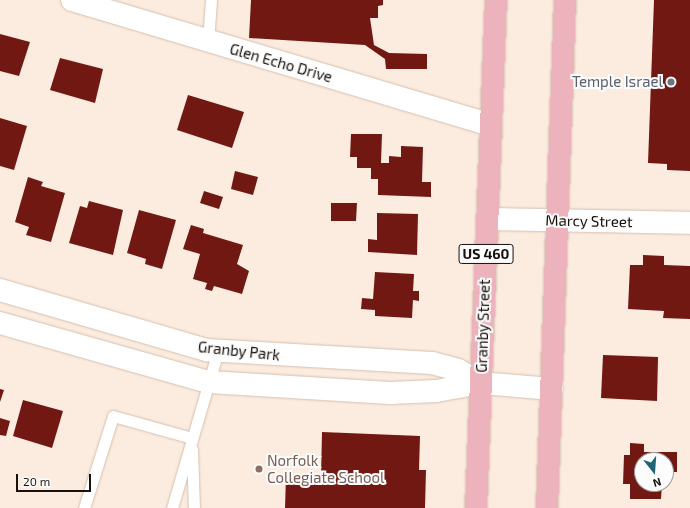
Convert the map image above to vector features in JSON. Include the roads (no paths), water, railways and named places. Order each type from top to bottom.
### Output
[{"type":"main road","name":"Granby Street","points":[[476,508],[496,0]]},
{"type":"main road","points":[[547,508],[565,0]]},
{"type":"street","name":"Glen Echo Drive","points":[[72,0],[208,42],[491,125]]},
{"type":"street","name":"Marcy Street","points":[[487,219],[690,223]]},
{"type":"street","name":"Granby Park","points":[[0,290],[172,341],[218,351],[432,362],[458,370],[481,383]]},
{"type":"street","name":"Granby Park","points":[[0,322],[208,382],[390,392],[436,391],[481,383],[552,389]]},
{"type":"lane","points":[[208,42],[211,0]]},
{"type":"lane","points":[[172,508],[218,351]]},
{"type":"lane","points":[[84,508],[113,416],[192,438]]},
{"type":"lane","points":[[192,438],[194,508]]},
{"type":"place","name":"Temple Israel","points":[[671,82]]},
{"type":"place","name":"Norfolk Collegiate School","points":[[259,469]]}]
